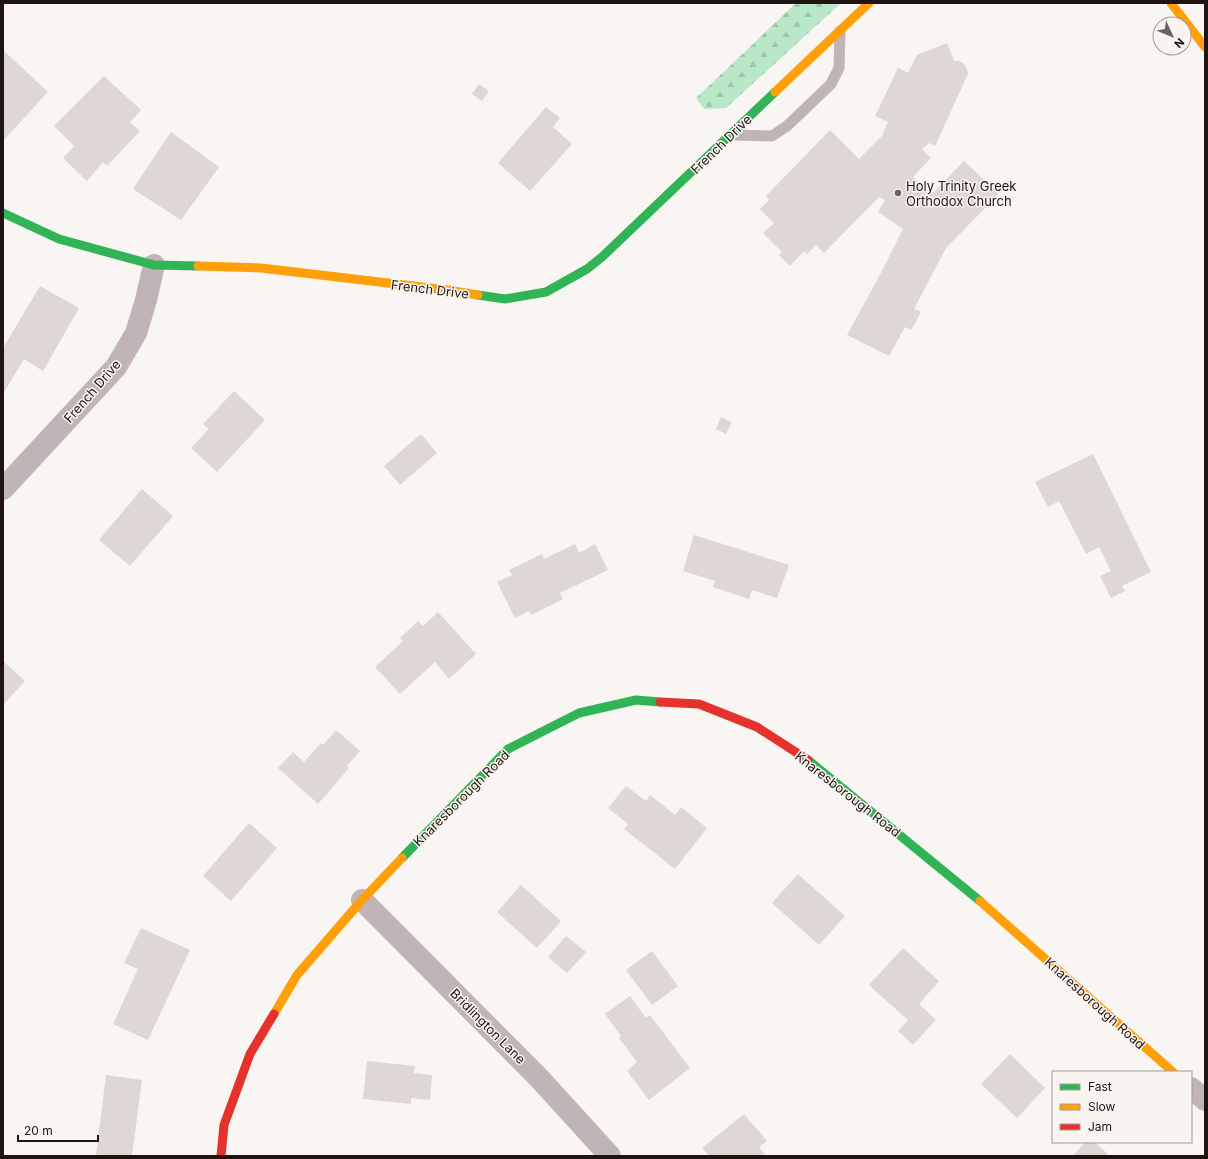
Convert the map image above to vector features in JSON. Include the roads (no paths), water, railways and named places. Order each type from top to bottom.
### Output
[{"type":"street","name":"French Drive","points":[[3,489],[116,367],[136,333],[146,300],[154,265],[261,268],[439,289],[505,299],[546,292],[587,269],[602,257],[870,3]]},
{"type":"street","points":[[1171,3],[1205,47]]},
{"type":"street","points":[[3,213],[59,240],[154,265]]},
{"type":"street","name":"Knaresborough Road","points":[[221,1156],[224,1125],[250,1054],[297,975],[362,900],[508,749],[579,713],[636,700],[699,704],[757,727],[812,763],[969,891],[1172,1071]]},
{"type":"street","name":"Bridlington Lane","points":[[362,900],[539,1078],[610,1156]]},
{"type":"street","points":[[1192,1089],[1205,1100]]},
{"type":"lane","points":[[730,135],[772,136],[787,126],[831,84],[839,68],[840,31]]},
{"type":"place","name":"Holy Trinity Greek Orthodox Church","points":[[898,193]]}]
